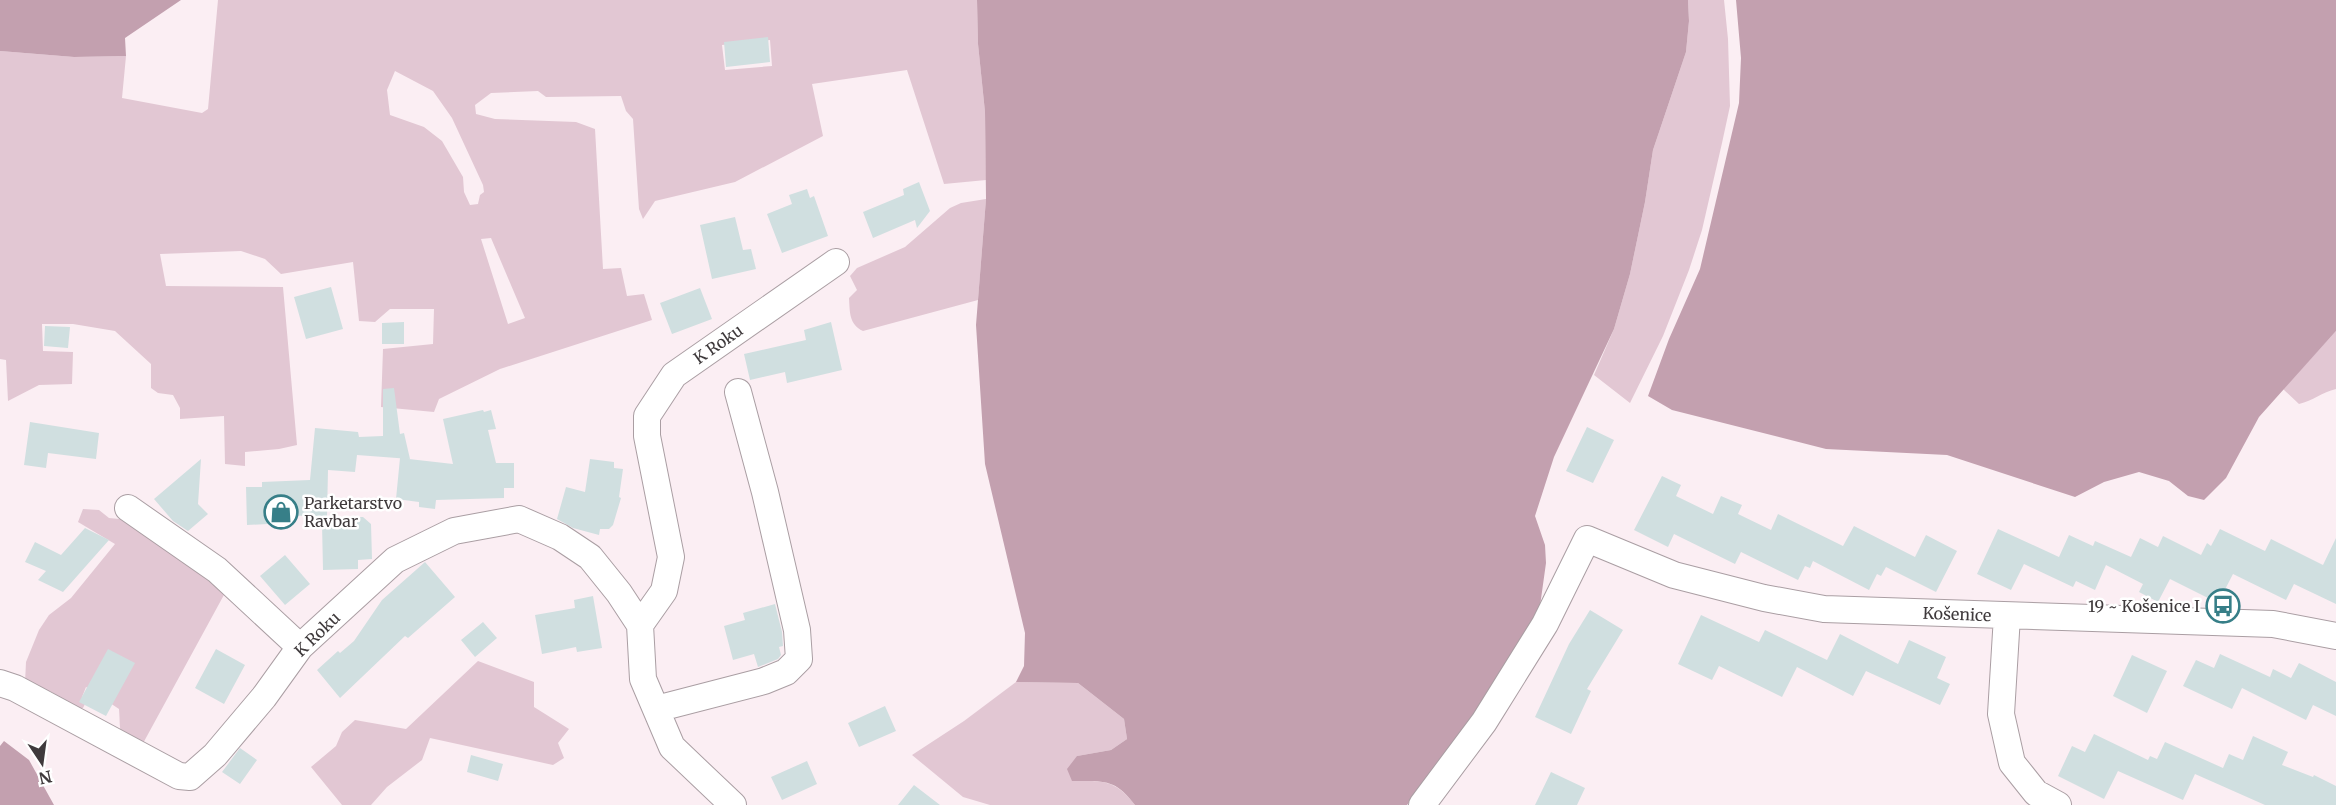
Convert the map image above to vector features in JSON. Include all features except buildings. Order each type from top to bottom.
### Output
[{"type":"street","name":"K Roku","points":[[0,683],[15,688],[178,776],[190,777],[222,747],[264,697],[300,647],[394,560],[454,531],[519,519],[560,537],[590,557],[640,625],[664,591],[671,557],[647,435],[647,416],[655,400],[674,375],[836,262]]},
{"type":"street","points":[[656,709],[764,681],[786,672],[799,659],[797,630],[765,492],[738,392]]},
{"type":"street","points":[[128,508],[217,570],[300,647]]},
{"type":"street","name":"Košenice","points":[[1422,805],[1484,722],[1539,634],[1587,539],[1674,575],[1764,598],[1824,609],[2273,624],[2336,636]]},
{"type":"street","points":[[2007,616],[2001,714],[2012,763],[2036,793],[2058,805]]},
{"type":"street","points":[[640,625],[643,679],[672,747],[733,805]]},
{"type":"shaded area","points":[[0,0],[181,0],[125,38],[126,56],[74,57],[0,51]]},
{"type":"shaded area","points":[[218,0],[977,0],[978,44],[985,112],[986,180],[944,184],[907,70],[812,84],[823,136],[735,182],[655,201],[643,219],[639,209],[633,119],[626,111],[621,96],[546,97],[538,91],[491,93],[475,105],[476,114],[495,119],[576,122],[595,129],[603,269],[621,268],[627,296],[644,294],[652,320],[500,369],[439,399],[434,412],[381,407],[383,349],[433,344],[434,309],[390,309],[375,322],[359,321],[353,262],[281,274],[265,259],[241,251],[160,254],[166,286],[283,287],[297,445],[245,452],[245,466],[225,464],[224,416],[180,419],[180,408],[173,395],[158,393],[151,388],[151,364],[115,331],[73,324],[42,324],[43,351],[73,352],[72,384],[39,385],[8,401],[6,360],[0,359],[0,51],[74,57],[126,56],[122,98],[202,113],[208,109]],"holes":[[[770,40],[772,66],[725,70],[722,45]],[[395,71],[433,91],[452,118],[483,185],[484,192],[480,195],[478,204],[470,205],[464,192],[463,177],[442,141],[424,127],[390,115],[387,90]],[[491,238],[525,318],[508,324],[481,239]]]},
{"type":"shaded area","points":[[977,0],[1688,0],[1689,21],[1686,52],[1653,150],[1630,274],[1614,329],[1554,457],[1535,516],[1545,545],[1546,563],[1540,606],[1508,667],[1457,740],[1407,805],[1135,805],[1121,790],[1108,783],[1072,781],[1067,769],[1077,756],[1111,750],[1127,739],[1124,719],[1078,683],[1016,682],[1024,666],[1025,633],[985,464],[976,325],[986,199],[985,112],[978,44]]},
{"type":"shaded area","points":[[1688,0],[1724,0],[1730,106],[1702,230],[1689,270],[1663,336],[1630,403],[1594,375],[1614,329],[1630,274],[1653,150],[1686,52],[1689,21]]},
{"type":"shaded area","points":[[1736,0],[2336,0],[2336,331],[2259,417],[2226,478],[2204,500],[2188,496],[2169,481],[2139,472],[2104,482],[2075,497],[1947,455],[1826,449],[1672,410],[1648,396],[1669,339],[1700,269],[1739,103],[1741,58]]},
{"type":"shaded area","points":[[986,199],[978,300],[863,331],[855,325],[851,318],[849,298],[857,290],[850,276],[857,268],[905,247],[950,208],[961,203]]},
{"type":"shaded area","points":[[2336,331],[2336,389],[2299,404],[2283,389]]},
{"type":"shaded area","points":[[83,509],[99,510],[109,518],[130,520],[154,542],[189,563],[225,593],[141,747],[127,740],[121,733],[119,709],[86,687],[82,697],[85,704],[83,708],[78,709],[50,691],[43,692],[25,683],[26,662],[39,630],[49,615],[71,598],[115,544],[78,522]]},
{"type":"shaded area","points":[[478,661],[534,682],[534,707],[569,729],[558,743],[564,758],[553,765],[430,738],[422,760],[387,787],[371,805],[342,805],[311,767],[336,746],[342,732],[355,720],[406,729]]},
{"type":"shaded area","points":[[1016,682],[1078,683],[1124,719],[1127,739],[1111,750],[1077,756],[1073,781],[1108,783],[1121,790],[1135,805],[990,805],[963,797],[912,755],[964,721]]},
{"type":"shaded area","points":[[4,741],[29,760],[54,805],[0,805],[0,746]]},
{"type":"place","name":"Parketarstvo Ravbar","points":[[281,512]]},
{"type":"place","name":"19 ~ Košenice I","points":[[2223,606]]}]
